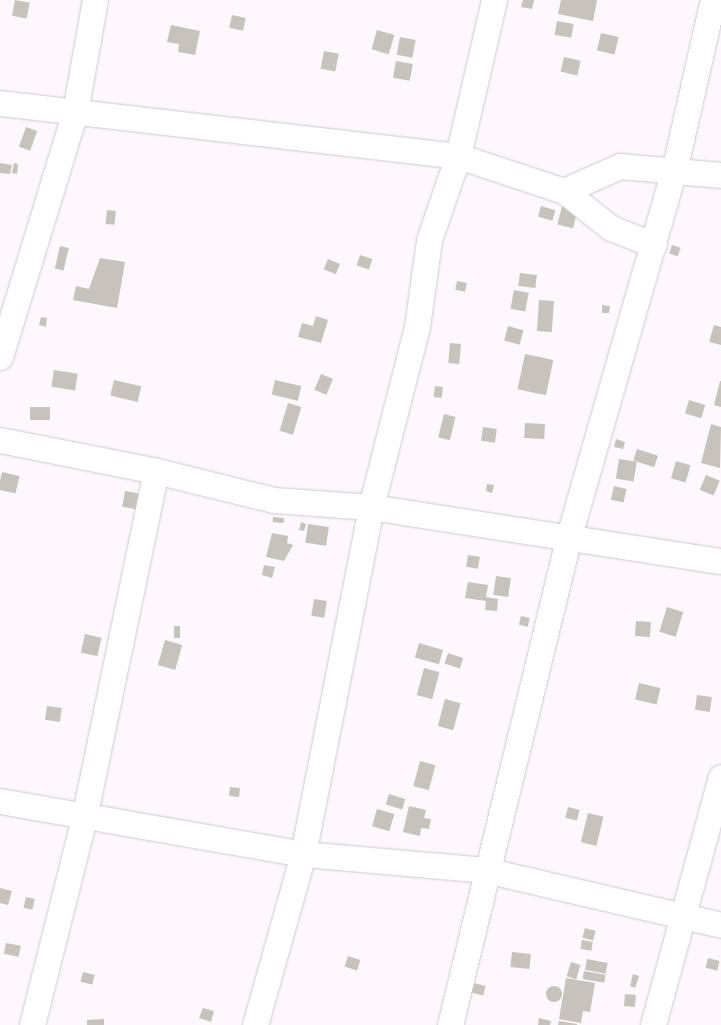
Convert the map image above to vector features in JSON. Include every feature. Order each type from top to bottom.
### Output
[{"type":"street","points":[[0,358],[75,112],[95,0]]},
{"type":"street","points":[[255,1025],[303,854],[371,507],[417,327],[429,240],[458,156],[494,0]]},
{"type":"street","points":[[450,1025],[485,870],[569,536],[674,171],[713,0]]},
{"type":"street","points":[[0,103],[458,156],[564,191],[610,228],[654,245]]},
{"type":"street","points":[[564,191],[620,166],[721,175]]},
{"type":"street","points":[[0,440],[156,471],[274,500],[371,507],[569,536],[721,561]]},
{"type":"street","points":[[32,1025],[84,818],[156,471]]},
{"type":"street","points":[[653,1025],[721,777]]},
{"type":"street","points":[[0,801],[84,818],[303,854],[485,870],[721,925]]},
{"type":"building","points":[[15,0],[30,3],[27,19],[12,16]]},
{"type":"building","points":[[523,0],[534,0],[532,9],[521,7]]},
{"type":"building","points":[[561,0],[597,0],[593,21],[558,14]]},
{"type":"building","points":[[232,15],[246,18],[243,31],[229,28]]},
{"type":"building","points":[[557,21],[574,24],[571,38],[555,35]]},
{"type":"building","points":[[171,25],[200,31],[195,55],[178,52],[179,44],[167,42]]},
{"type":"building","points":[[377,30],[394,35],[389,54],[371,49]]},
{"type":"building","points":[[601,33],[619,37],[614,55],[597,51]]},
{"type":"building","points":[[400,37],[416,40],[412,58],[397,55]]},
{"type":"building","points":[[324,51],[339,54],[335,72],[321,69]]},
{"type":"building","points":[[564,57],[581,61],[577,75],[561,72]]},
{"type":"building","points":[[396,61],[413,64],[410,81],[393,78]]},
{"type":"building","points":[[26,127],[37,131],[30,151],[19,147]]},
{"type":"building","points":[[0,163],[12,165],[10,174],[0,173]]},
{"type":"building","points":[[14,163],[18,164],[17,174],[12,173]]},
{"type":"building","points":[[541,206],[555,210],[552,221],[538,217]]},
{"type":"building","points":[[562,206],[578,210],[573,228],[557,224]]},
{"type":"building","points":[[107,210],[116,211],[114,225],[106,224]]},
{"type":"building","points":[[672,245],[681,248],[678,256],[669,254]]},
{"type":"building","points":[[60,246],[69,248],[64,270],[55,268]]},
{"type":"building","points":[[360,255],[372,259],[369,269],[357,265]]},
{"type":"building","points":[[100,258],[125,262],[117,308],[73,300],[76,286],[89,289]]},
{"type":"building","points":[[328,259],[340,264],[336,274],[324,269]]},
{"type":"building","points":[[520,273],[537,275],[535,288],[518,286]]},
{"type":"building","points":[[457,281],[467,283],[465,292],[455,290]]},
{"type":"building","points":[[514,290],[529,293],[525,312],[510,309]]},
{"type":"building","points":[[539,300],[554,301],[552,332],[537,331]]},
{"type":"building","points":[[602,305],[610,306],[609,313],[602,313]]},
{"type":"building","points":[[316,316],[328,320],[321,343],[298,337],[302,323],[313,326]]},
{"type":"building","points":[[41,317],[47,318],[46,327],[39,325]]},
{"type":"building","points":[[714,325],[721,327],[721,345],[709,342]]},
{"type":"building","points":[[508,326],[523,330],[520,345],[504,340]]},
{"type":"building","points":[[450,343],[461,344],[459,364],[448,363]]},
{"type":"building","points":[[525,354],[553,360],[546,395],[518,389]]},
{"type":"building","points":[[54,370],[78,374],[75,391],[51,387]]},
{"type":"building","points":[[321,374],[333,379],[326,395],[314,390]]},
{"type":"building","points":[[114,380],[141,386],[138,402],[110,396]]},
{"type":"building","points":[[275,380],[301,386],[298,401],[272,395]]},
{"type":"building","points":[[721,381],[721,407],[714,405]]},
{"type":"building","points":[[435,386],[443,387],[442,398],[434,397]]},
{"type":"building","points":[[689,400],[705,405],[701,418],[685,413]]},
{"type":"building","points":[[288,403],[301,407],[293,435],[280,431]]},
{"type":"building","points":[[30,407],[50,407],[50,420],[30,420]]},
{"type":"building","points":[[444,414],[456,417],[450,440],[438,437]]},
{"type":"building","points":[[525,423],[545,424],[544,439],[524,438]]},
{"type":"building","points":[[711,424],[721,427],[720,468],[701,463]]},
{"type":"building","points":[[483,427],[497,429],[495,443],[481,441]]},
{"type":"building","points":[[616,439],[625,442],[623,449],[614,447]]},
{"type":"building","points":[[637,449],[658,456],[654,467],[633,460]]},
{"type":"building","points":[[619,459],[637,462],[634,482],[616,479]]},
{"type":"building","points":[[676,461],[690,465],[685,482],[671,478]]},
{"type":"building","points":[[2,472],[20,476],[15,494],[0,490]]},
{"type":"building","points":[[706,475],[720,481],[714,496],[700,490]]},
{"type":"building","points":[[487,484],[494,485],[492,493],[486,491]]},
{"type":"building","points":[[614,486],[627,489],[624,503],[611,500]]},
{"type":"building","points":[[125,491],[142,494],[139,510],[122,507]]},
{"type":"building","points":[[273,517],[284,518],[284,523],[273,522]]},
{"type":"building","points":[[301,522],[306,524],[304,531],[299,530]]},
{"type":"building","points":[[308,524],[329,527],[326,546],[305,543]]},
{"type":"building","points":[[272,533],[288,536],[287,543],[293,545],[284,561],[266,557]]},
{"type":"building","points":[[468,555],[480,557],[478,569],[466,567]]},
{"type":"building","points":[[264,565],[275,567],[272,578],[262,575]]},
{"type":"building","points":[[496,576],[511,578],[508,597],[493,595]]},
{"type":"building","points":[[468,582],[488,585],[486,597],[498,599],[497,611],[485,610],[486,601],[465,598]]},
{"type":"building","points":[[314,599],[327,601],[324,618],[311,616]]},
{"type":"building","points":[[667,607],[683,612],[676,637],[659,632]]},
{"type":"building","points":[[521,616],[530,618],[528,627],[519,625]]},
{"type":"building","points":[[636,621],[651,622],[650,637],[635,636]]},
{"type":"building","points":[[174,626],[180,626],[180,638],[174,638]]},
{"type":"building","points":[[85,634],[102,638],[97,656],[81,653]]},
{"type":"building","points":[[165,640],[182,645],[175,670],[158,665]]},
{"type":"building","points":[[419,643],[443,650],[439,664],[415,657]]},
{"type":"building","points":[[448,653],[463,658],[460,668],[445,663]]},
{"type":"building","points":[[424,668],[439,672],[432,699],[417,695]]},
{"type":"building","points":[[639,683],[660,688],[657,705],[635,700]]},
{"type":"building","points":[[697,695],[712,697],[710,712],[695,710]]},
{"type":"building","points":[[445,699],[460,703],[453,730],[438,726]]},
{"type":"building","points":[[47,706],[62,708],[60,722],[45,720]]},
{"type":"building","points":[[420,761],[435,765],[429,790],[413,786]]},
{"type":"building","points":[[230,787],[240,788],[239,797],[229,796]]},
{"type":"building","points":[[389,794],[405,799],[402,809],[386,805]]},
{"type":"building","points":[[409,806],[426,810],[424,818],[431,819],[429,829],[421,828],[420,836],[403,832]]},
{"type":"building","points":[[568,807],[580,810],[577,821],[565,818]]},
{"type":"building","points":[[377,809],[394,814],[389,831],[372,826]]},
{"type":"building","points":[[588,813],[604,817],[596,846],[581,842]]},
{"type":"building","points":[[0,888],[12,891],[8,905],[0,903]]},
{"type":"building","points":[[26,897],[35,899],[32,910],[24,908]]},
{"type":"building","points":[[585,928],[596,931],[593,941],[582,938]]},
{"type":"building","points":[[582,940],[593,942],[591,951],[580,949]]},
{"type":"building","points":[[6,943],[21,946],[19,957],[4,954]]},
{"type":"building","points":[[512,952],[531,954],[529,969],[510,967]]},
{"type":"building","points":[[348,956],[360,960],[357,970],[345,966]]},
{"type":"building","points":[[708,958],[720,961],[717,971],[706,968]]},
{"type":"building","points":[[587,959],[608,963],[606,974],[585,970]]},
{"type":"building","points":[[571,962],[581,965],[576,979],[567,976]]},
{"type":"building","points":[[584,971],[606,975],[604,983],[583,979]]},
{"type":"building","points":[[83,972],[95,975],[92,985],[81,982]]},
{"type":"building","points":[[633,974],[639,976],[635,988],[630,986]]},
{"type":"building","points":[[566,978],[595,983],[590,1012],[583,1011],[581,1023],[559,1019]]},
{"type":"building","points":[[474,983],[486,986],[483,996],[472,993]]},
{"type":"building","points":[[554,986],[560,988],[562,994],[560,1000],[554,1002],[548,1000],[546,994],[548,988]]},
{"type":"building","points":[[625,994],[636,995],[635,1007],[624,1006]]},
{"type":"building","points":[[203,1008],[214,1011],[211,1022],[199,1018]]},
{"type":"building","points":[[539,1018],[551,1021],[550,1025],[538,1025]]},
{"type":"building","points":[[104,1019],[104,1025],[87,1025],[87,1020]]},
{"type":"building","points":[[559,1021],[577,1024],[577,1025],[558,1025]]}]
